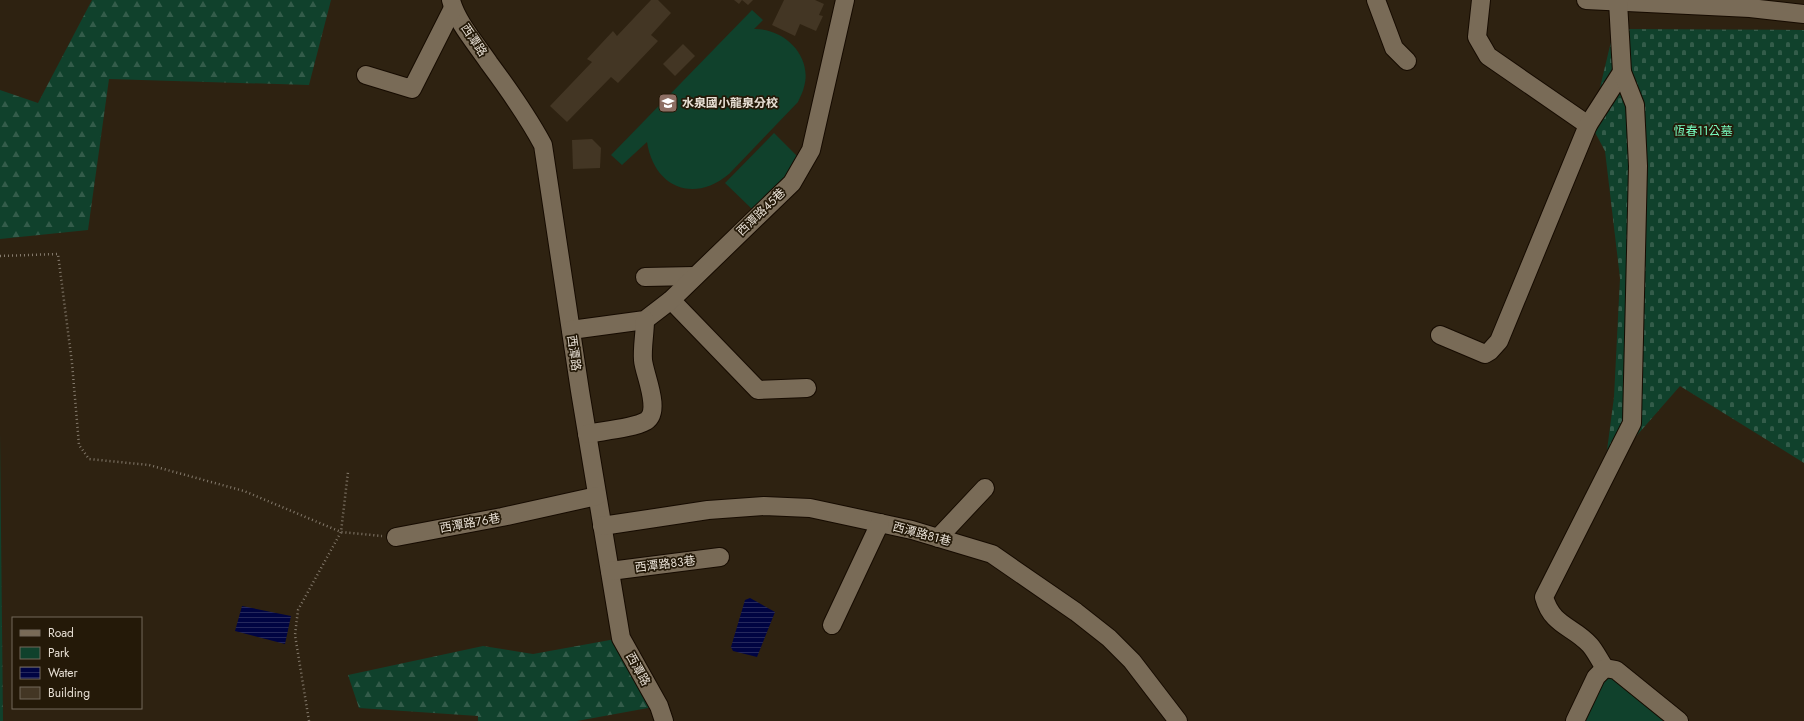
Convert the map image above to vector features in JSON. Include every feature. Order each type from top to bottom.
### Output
[{"type":"street","name":"西潭路45巷","points":[[571,330],[645,320],[671,300],[792,183],[811,150],[845,0]]},
{"type":"street","points":[[1376,0],[1394,48],[1407,61]]},
{"type":"street","points":[[1481,0],[1477,37],[1488,56],[1588,125]]},
{"type":"street","points":[[1586,0],[1750,8],[1804,14]]},
{"type":"street","points":[[1618,2],[1622,72],[1635,105],[1638,166],[1632,423],[1544,596],[1546,606],[1556,620],[1589,644],[1606,668],[1616,670],[1679,721]]},
{"type":"street","points":[[366,75],[412,89],[452,4]]},
{"type":"street","name":"西潭路","points":[[452,4],[473,41],[528,116],[543,145],[587,434],[621,638],[659,706],[664,721]]},
{"type":"street","points":[[1440,335],[1485,354],[1500,341],[1588,125],[1622,72]]},
{"type":"street","points":[[646,277],[695,276]]},
{"type":"street","points":[[671,300],[758,390],[807,388]]},
{"type":"street","points":[[587,434],[639,424],[648,420],[653,412],[653,403],[643,360],[645,320]]},
{"type":"street","points":[[938,538],[984,488]]},
{"type":"street","name":"西潭路76巷","points":[[396,537],[502,518],[597,496]]},
{"type":"street","name":"西潭路81巷","points":[[602,526],[708,510],[764,506],[810,508],[912,530],[992,554],[1076,612],[1109,638],[1132,661],[1178,721]]},
{"type":"street","points":[[832,625],[880,523]]},
{"type":"street","name":"西潭路83巷","points":[[610,571],[720,557]]},
{"type":"street","points":[[1575,721],[1596,677],[1606,668]]},
{"type":"path","points":[[0,256],[58,254],[72,363],[79,445],[89,459],[149,464],[244,491],[341,532],[396,537]]},
{"type":"path","points":[[309,721],[295,635],[298,610],[341,532],[348,472]]},
{"type":"green space","points":[[92,0],[331,0],[309,85],[109,79],[88,230],[0,239],[0,90],[38,103]]},
{"type":"green space","points":[[752,10],[763,20],[754,29],[776,33],[794,46],[800,55],[806,76],[804,89],[798,102],[729,174],[715,183],[702,188],[689,189],[677,186],[667,180],[658,170],[651,158],[647,142],[622,165],[611,155]]},
{"type":"green space","name":"恆春11公墓","points":[[1614,29],[1804,30],[1804,463],[1680,386],[1604,473],[1614,397],[1620,278],[1605,151],[1591,125]]},
{"type":"green space","points":[[774,133],[802,161],[753,210],[725,183]]},
{"type":"green space","points":[[0,433],[3,721],[0,721]]},
{"type":"green space","points":[[621,638],[659,706],[577,721],[478,721],[478,716],[359,708],[348,675],[483,646],[533,654]]},
{"type":"green space","points":[[1605,668],[1665,721],[1575,721]]},
{"type":"water","points":[[750,598],[775,612],[757,657],[733,651],[731,647],[745,600]]},
{"type":"water","points":[[242,606],[291,616],[285,644],[235,631]]},
{"type":"building","points":[[651,0],[658,0],[671,13],[651,35],[658,41],[618,83],[611,77],[567,122],[550,106],[592,62],[587,59],[613,31],[617,36]]},
{"type":"building","points":[[734,0],[742,0],[739,4]]},
{"type":"building","points":[[742,0],[753,0],[748,5]]},
{"type":"building","points":[[784,0],[815,0],[824,4],[819,15],[823,16],[816,31],[800,24],[795,36],[772,25]]},
{"type":"building","points":[[683,44],[695,56],[675,76],[663,64]]},
{"type":"building","points":[[592,139],[601,148],[600,168],[573,169],[572,140]]},
{"type":"place","name":"水泉國小龍泉分校","points":[[668,103]]}]
